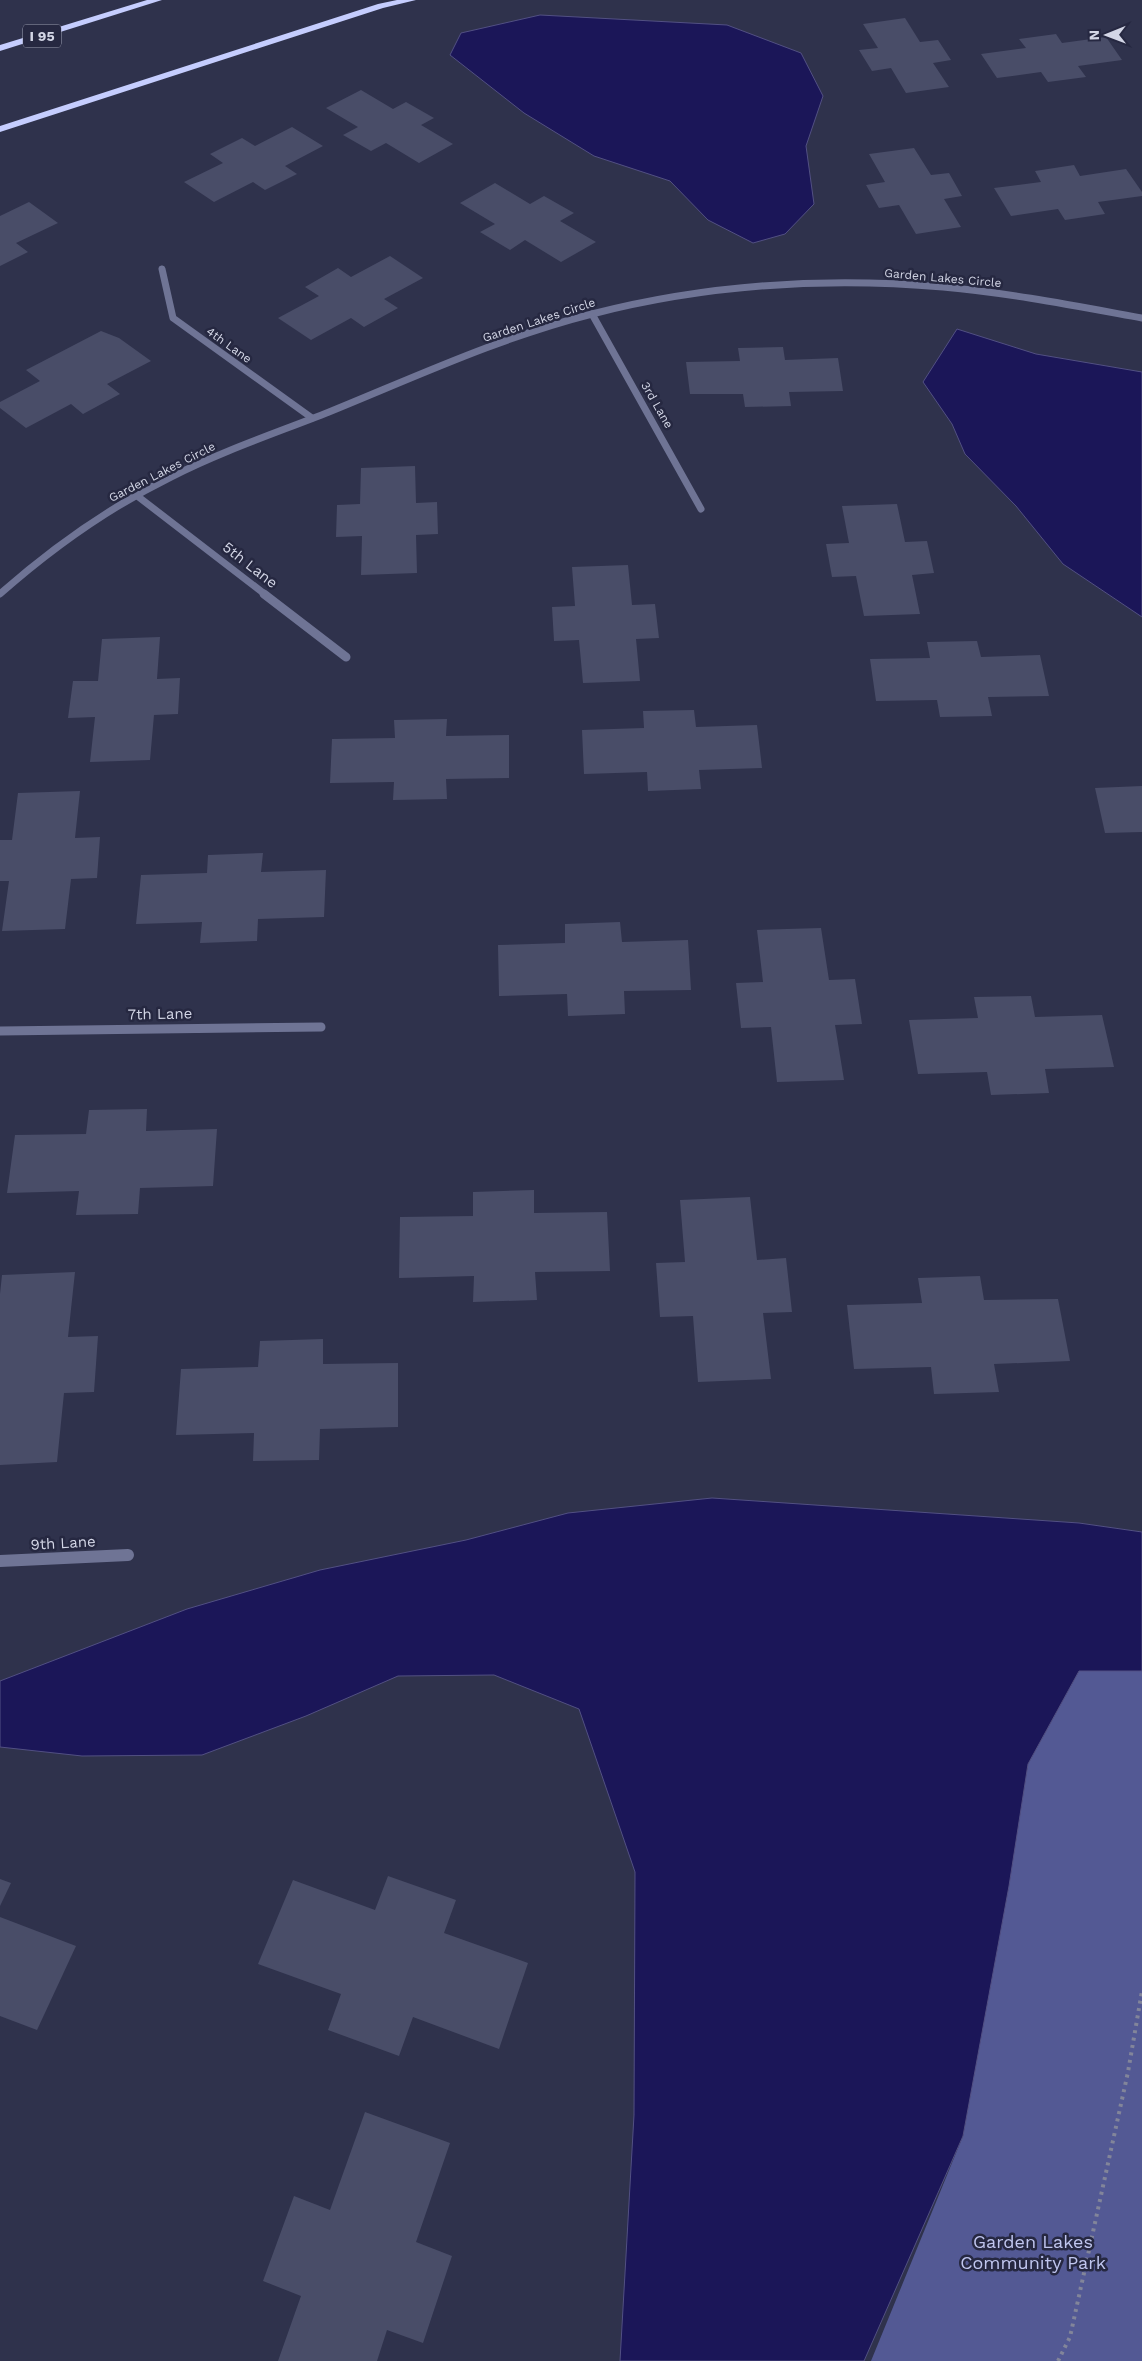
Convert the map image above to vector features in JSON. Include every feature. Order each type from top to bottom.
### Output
[{"type":"highway","name":"I 95","points":[[0,48],[157,0]]},
{"type":"highway","points":[[0,129],[381,6],[411,0]]},
{"type":"street","name":"4th Lane","points":[[162,269],[173,318],[312,418]]},
{"type":"street","name":"Garden Lakes Circle","points":[[0,594],[20,576],[81,529],[136,495],[197,465],[514,338],[592,314],[672,297],[736,289],[839,283],[914,285],[1000,294],[1142,318]]},
{"type":"street","name":"3rd Lane","points":[[592,314],[701,509]]},
{"type":"street","name":"5th Lane","points":[[136,495],[346,657]]},
{"type":"street","name":"7th Lane","points":[[0,1031],[321,1027]]},
{"type":"street","name":"9th Lane","points":[[0,1561],[128,1555]]},
{"type":"path","points":[[1058,2361],[1070,2337],[1128,2072],[1142,1991]]},
{"type":"green space","name":"Garden Lakes Community Park","points":[[1079,1671],[1142,1671],[1142,2361],[871,2361],[963,2136],[1028,1764]]},
{"type":"shaded area","points":[[540,15],[727,25],[801,53],[823,96],[806,146],[814,204],[785,234],[753,243],[708,220],[670,181],[594,156],[524,113],[450,55],[461,33]]},
{"type":"shaded area","points":[[957,329],[1036,354],[1142,372],[1142,617],[1063,564],[1016,506],[965,454],[952,424],[923,382]]},
{"type":"shaded area","points":[[712,1498],[1079,1523],[1142,1532],[1142,1671],[1079,1671],[1028,1764],[1009,1886],[963,2136],[864,2361],[620,2361],[634,2115],[635,1872],[579,1709],[494,1675],[398,1676],[306,1716],[202,1755],[82,1756],[0,1747],[0,1681],[187,1609],[320,1570],[466,1540],[568,1513]]},
{"type":"building","points":[[905,18],[920,42],[938,40],[951,60],[933,63],[949,87],[906,93],[891,68],[872,71],[859,50],[878,48],[863,24]]},
{"type":"building","points":[[1056,34],[1062,43],[1106,37],[1122,60],[1078,66],[1086,77],[1048,82],[1041,72],[997,78],[981,54],[1026,48],[1019,39]]},
{"type":"building","points":[[361,90],[393,109],[406,102],[434,118],[421,125],[453,144],[419,163],[386,143],[371,151],[343,135],[358,127],[326,108]]},
{"type":"building","points":[[292,127],[323,146],[285,166],[297,174],[265,190],[253,182],[214,202],[184,182],[223,163],[210,154],[242,138],[255,146]]},
{"type":"building","points":[[914,148],[931,175],[949,173],[962,196],[944,199],[961,227],[916,234],[899,205],[879,208],[866,185],[885,182],[869,154]]},
{"type":"building","points":[[1074,165],[1080,176],[1126,169],[1142,192],[1142,196],[1098,202],[1105,214],[1065,220],[1058,209],[1011,216],[994,188],[1041,182],[1035,171]]},
{"type":"building","points":[[495,183],[530,204],[544,196],[574,213],[560,221],[596,242],[561,262],[525,240],[510,250],[480,232],[495,224],[460,203]]},
{"type":"building","points":[[29,202],[58,223],[16,243],[28,252],[0,266],[0,216]]},
{"type":"building","points":[[390,256],[423,278],[384,299],[398,308],[364,327],[351,318],[311,340],[278,318],[319,296],[305,287],[338,268],[351,277]]},
{"type":"building","points":[[101,331],[119,338],[151,361],[107,384],[120,394],[83,414],[71,404],[26,428],[0,408],[0,402],[40,381],[26,370]]},
{"type":"building","points":[[783,347],[785,360],[838,358],[843,391],[789,392],[791,406],[745,407],[743,394],[690,394],[686,362],[740,361],[738,348]]},
{"type":"building","points":[[415,466],[416,503],[437,502],[438,534],[416,535],[417,573],[361,575],[362,536],[336,537],[337,505],[360,504],[361,468]]},
{"type":"building","points":[[897,504],[905,542],[927,541],[934,573],[912,575],[920,614],[864,616],[856,576],[832,577],[826,544],[849,543],[842,506]]},
{"type":"building","points":[[628,565],[632,605],[655,604],[659,638],[636,639],[640,681],[583,683],[579,640],[554,641],[552,607],[575,606],[572,567]]},
{"type":"building","points":[[160,637],[157,679],[180,678],[178,714],[154,715],[150,760],[90,762],[95,717],[68,718],[73,681],[98,681],[102,639]]},
{"type":"building","points":[[977,641],[981,657],[1040,655],[1049,696],[988,697],[992,716],[940,717],[937,700],[876,701],[870,659],[930,658],[927,642]]},
{"type":"building","points":[[694,710],[696,727],[757,725],[762,768],[699,770],[701,789],[648,791],[647,772],[584,774],[582,730],[644,728],[643,711]]},
{"type":"building","points":[[447,719],[446,736],[509,735],[509,778],[446,779],[447,799],[393,800],[394,782],[330,783],[332,739],[395,738],[394,720]]},
{"type":"building","points":[[1142,786],[1142,832],[1105,833],[1095,788]]},
{"type":"building","points":[[80,791],[75,838],[100,837],[97,878],[71,879],[65,929],[2,931],[9,881],[0,881],[0,840],[12,840],[18,793]]},
{"type":"building","points":[[263,853],[261,872],[326,870],[324,917],[258,919],[257,941],[200,943],[202,922],[136,924],[141,875],[207,873],[208,855]]},
{"type":"building","points":[[620,922],[622,942],[688,940],[691,990],[624,991],[625,1014],[568,1016],[567,994],[499,996],[498,945],[565,943],[565,924]]},
{"type":"building","points":[[821,928],[829,980],[855,979],[862,1024],[835,1025],[844,1080],[777,1082],[771,1027],[741,1028],[736,983],[763,982],[757,930]]},
{"type":"building","points":[[1031,996],[1035,1017],[1102,1015],[1114,1067],[1045,1069],[1049,1093],[991,1095],[987,1072],[918,1074],[909,1020],[978,1018],[974,997]]},
{"type":"building","points":[[147,1109],[146,1131],[217,1129],[213,1186],[140,1188],[138,1214],[76,1215],[79,1191],[7,1193],[15,1135],[86,1134],[89,1110]]},
{"type":"building","points":[[534,1190],[534,1213],[607,1212],[610,1271],[535,1272],[537,1300],[473,1302],[474,1276],[399,1278],[400,1217],[473,1216],[473,1192]]},
{"type":"building","points":[[750,1197],[757,1260],[786,1258],[792,1312],[763,1313],[771,1379],[698,1382],[693,1316],[660,1317],[656,1263],[685,1262],[680,1200]]},
{"type":"building","points":[[75,1272],[68,1337],[98,1336],[94,1392],[64,1393],[57,1462],[0,1465],[0,1294],[2,1275]]},
{"type":"building","points":[[980,1276],[984,1300],[1058,1299],[1070,1361],[994,1364],[999,1392],[934,1394],[931,1367],[854,1369],[847,1305],[922,1303],[918,1278]]},
{"type":"building","points":[[323,1339],[323,1364],[398,1363],[398,1427],[320,1429],[319,1460],[253,1461],[254,1433],[176,1435],[181,1369],[258,1367],[260,1341]]},
{"type":"building","points":[[388,1876],[456,1900],[444,1933],[528,1963],[499,2049],[413,2017],[399,2056],[328,2030],[341,1994],[258,1964],[293,1880],[375,1910]]},
{"type":"building","points":[[0,1879],[11,1883],[0,1906]]},
{"type":"building","points":[[0,1917],[76,1946],[37,2030],[0,2016]]},
{"type":"building","points":[[365,2112],[450,2143],[416,2242],[452,2256],[423,2343],[387,2330],[377,2361],[278,2361],[301,2296],[263,2281],[294,2196],[330,2210]]}]
